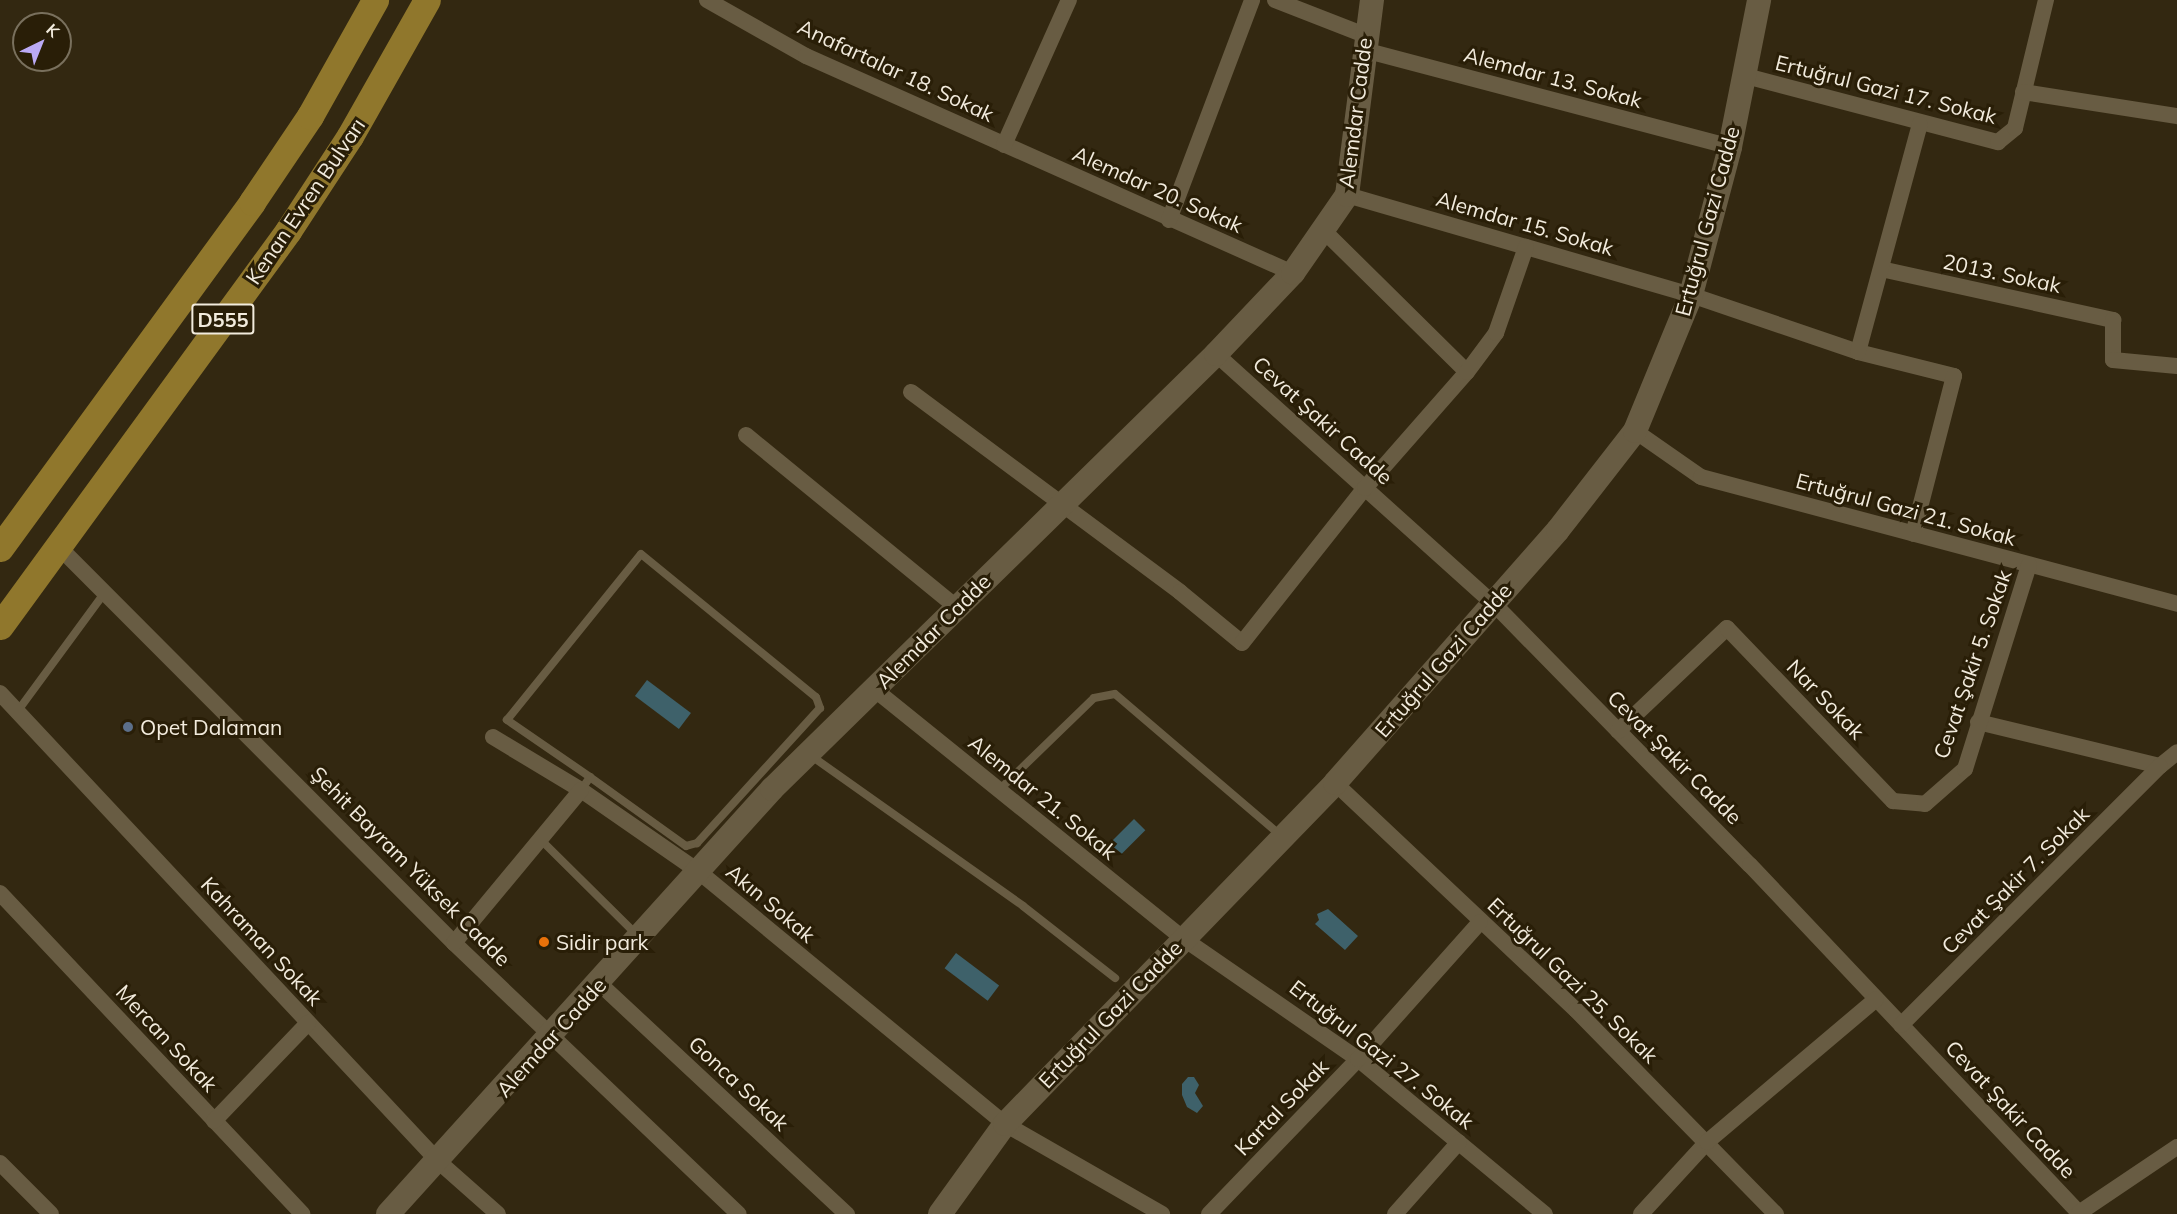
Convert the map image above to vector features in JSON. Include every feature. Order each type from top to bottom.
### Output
[{"type":"main road","name":"Kenan Evren Bulvarı","points":[[0,548],[252,202],[310,116],[375,0]]},
{"type":"main road","name":"Kenan Evren Bulvarı","points":[[0,626],[288,231],[350,136],[427,0]]},
{"type":"street","name":"Anafartalar 18. Sokak","points":[[707,0],[806,56],[1004,145]]},
{"type":"street","points":[[1004,145],[1069,0]]},
{"type":"street","points":[[1169,219],[1252,0]]},
{"type":"street","name":"Alemdar 13. Sokak","points":[[1275,0],[1364,42],[1730,147]]},
{"type":"street","name":"Alemdar Cadde","points":[[388,1214],[600,984],[807,753],[1216,354],[1293,273],[1347,195],[1364,42],[1372,0]]},
{"type":"street","points":[[2046,0],[2023,92],[2177,116]]},
{"type":"street","name":"Ertuğrul Gazi Cadde","points":[[940,1214],[1005,1124],[1335,783],[1558,530],[1635,431],[1690,295],[1730,147],[1756,1]]},
{"type":"street","name":"Ertuğrul Gazi 17. Sokak","points":[[1742,75],[1920,124],[1998,142],[2014,128],[2023,92]]},
{"type":"street","points":[[1858,352],[1920,124]]},
{"type":"street","name":"Alemdar 20. Sokak","points":[[1004,145],[1293,273]]},
{"type":"street","name":"Alemdar 15. Sokak","points":[[1347,195],[1690,295],[1858,352],[1954,376],[1914,534]]},
{"type":"street","points":[[1323,230],[1467,372]]},
{"type":"street","points":[[911,392],[1242,643],[1365,488],[1467,372],[1496,333],[1526,247]]},
{"type":"street","name":"2013. Sokak","points":[[1881,269],[2113,320],[2113,360],[2177,366]]},
{"type":"street","name":"Cevat Şakir Cadde","points":[[1216,354],[1493,603],[1901,1025],[2079,1214]]},
{"type":"street","name":"Ertuğrul Gazi 21. Sokak","points":[[1635,431],[1701,477],[2177,604]]},
{"type":"street","points":[[746,435],[957,608]]},
{"type":"street","name":"Şehit Bayram Yüksek Cadde","points":[[57,545],[454,943],[739,1214]]},
{"type":"street","name":"Cevat Şakir 5. Sokak","points":[[1893,801],[1925,804],[1965,769],[2029,565]]},
{"type":"street","name":"Nar Sokak","points":[[1618,730],[1727,628],[1893,801]]},
{"type":"street","name":"Alemdar 21. Sokak","points":[[874,689],[1184,939]]},
{"type":"street","name":"Kahraman Sokak","points":[[0,693],[438,1161],[498,1214]]},
{"type":"street","points":[[1978,722],[2160,766]]},
{"type":"street","name":"Akın Sokak","points":[[493,737],[585,783],[699,872],[1005,1124],[1162,1214]]},
{"type":"street","name":"Cevat Şakir 7. Sokak","points":[[1901,1025],[2160,766],[2177,752]]},
{"type":"street","points":[[454,943],[585,783]]},
{"type":"street","name":"Ertuğrul Gazi 25. Sokak","points":[[1335,783],[1576,1010],[1776,1214]]},
{"type":"street","name":"Mercan Sokak","points":[[0,892],[302,1214]]},
{"type":"street","name":"Kartal Sokak","points":[[1209,1214],[1358,1059],[1480,922]]},
{"type":"street","name":"Ertuğrul Gazi 27. Sokak","points":[[1184,939],[1358,1059],[1545,1214]]},
{"type":"street","name":"Gonca Sokak","points":[[600,984],[847,1214]]},
{"type":"street","points":[[1641,1214],[1707,1142],[1876,999]]},
{"type":"street","points":[[214,1121],[308,1023]]},
{"type":"street","points":[[1395,1214],[1459,1142]]},
{"type":"street","points":[[2079,1214],[2177,1147]]},
{"type":"street","points":[[0,1163],[51,1214]]},
{"type":"lane","points":[[641,554],[816,697],[820,708],[697,843],[686,846],[585,783],[507,720],[641,554]]},
{"type":"lane","points":[[17,712],[105,592]]},
{"type":"lane","points":[[999,790],[1094,698],[1114,694],[1284,838]]},
{"type":"lane","points":[[807,753],[1023,906],[1115,978]]},
{"type":"lane","points":[[540,839],[640,937]]},
{"type":"water","points":[[647,680],[691,713],[679,729],[635,696]]},
{"type":"water","points":[[1134,819],[1145,830],[1121,855],[1109,844]]},
{"type":"water","points":[[1328,909],[1358,936],[1345,950],[1315,924],[1319,920],[1317,914]]},
{"type":"water","points":[[956,953],[999,985],[988,1001],[945,968]]},
{"type":"water","points":[[1188,1077],[1194,1077],[1199,1085],[1195,1093],[1203,1106],[1197,1113],[1187,1107],[1182,1095],[1182,1084]]},
{"type":"place","name":"Opet Dalaman","points":[[128,727]]},
{"type":"place","name":"Sidir park","points":[[544,942]]}]
